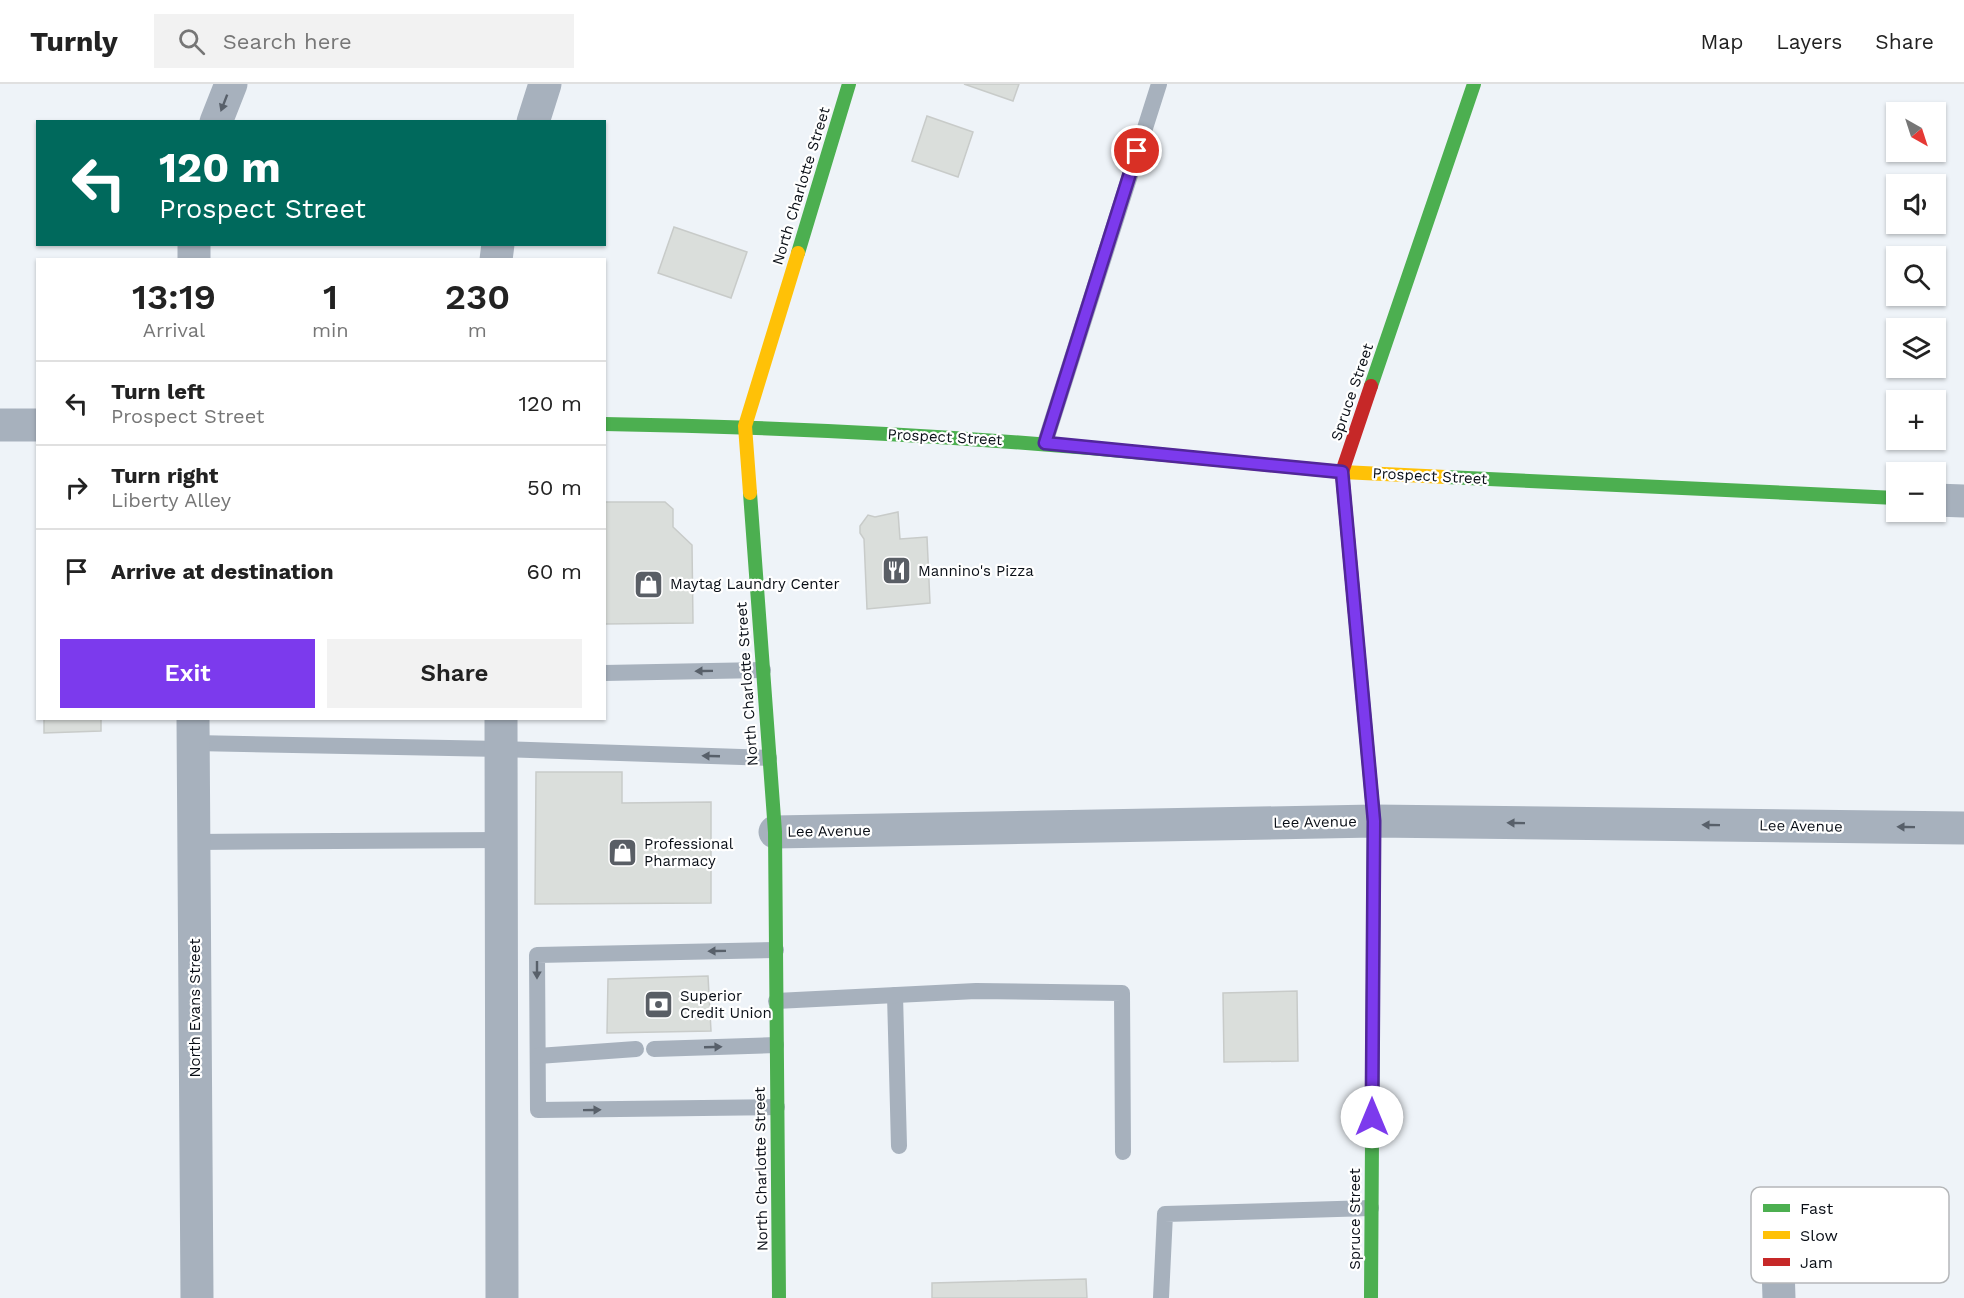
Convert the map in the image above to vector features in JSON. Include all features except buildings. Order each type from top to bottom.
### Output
[{"type":"street","points":[[217,120],[231,84]]},
{"type":"street","points":[[534,120],[545,84]]},
{"type":"street","name":"North Charlotte Street","points":[[779,1298],[775,832],[745,426],[849,84]]},
{"type":"street","name":"Spruce Street","points":[[1371,1298],[1374,821],[1342,472],[1474,84]]},
{"type":"street","name":"Prospect Street","points":[[606,424],[745,426],[1045,443],[1342,472],[1886,498]]},
{"type":"street","points":[[0,425],[36,425]]},
{"type":"street","points":[[1946,500],[1964,501]]},
{"type":"street","name":"North Evans Street","points":[[194,731],[196,1298]]},
{"type":"street","points":[[501,734],[502,1298]]},
{"type":"street","name":"Lee Avenue","points":[[775,832],[1374,821],[1964,828]]},
{"type":"street","points":[[1779,1283],[1779,1298]]},
{"type":"lane","points":[[1045,443],[1159,84]]},
{"type":"lane","points":[[606,673],[763,670]]},
{"type":"lane","points":[[194,731],[501,734],[769,758]]},
{"type":"lane","points":[[194,842],[501,840]]},
{"type":"lane","points":[[776,950],[537,954],[538,1110],[777,1107]]},
{"type":"lane","points":[[776,1001],[976,991],[1122,993],[1123,1152]]},
{"type":"lane","points":[[895,995],[898,1146]]},
{"type":"lane","points":[[654,1048],[776,1045]]},
{"type":"lane","points":[[538,1056],[636,1049]]},
{"type":"lane","points":[[1161,1298],[1165,1214],[1371,1208]]},
{"type":"traffic: fast","points":[[798,253],[849,84]]},
{"type":"traffic: fast","points":[[1371,386],[1474,84]]},
{"type":"traffic: fast","points":[[606,424],[885,434],[1166,455]]},
{"type":"traffic: fast","points":[[1446,477],[1886,498]]},
{"type":"traffic: fast","points":[[750,493],[775,832],[779,1298]]},
{"type":"traffic: fast","points":[[1355,614],[1374,821],[1371,1298]]},
{"type":"traffic: slow","points":[[750,493],[745,426],[798,253]]},
{"type":"traffic: slow","points":[[1166,455],[1342,472],[1446,477]]},
{"type":"traffic: jam","points":[[1355,614],[1342,472],[1371,386]]},
{"type":"place","name":"Mannino's Pizza","points":[[897,571]]},
{"type":"place","name":"Maytag Laundry Center","points":[[649,584]]},
{"type":"place","name":"Professional Pharmacy","points":[[623,853]]},
{"type":"place","name":"Superior Credit Union","points":[[659,1005]]},
{"type":"route","points":[[1137,151],[1045,443],[1342,472],[1374,821],[1372,1117]]}]
